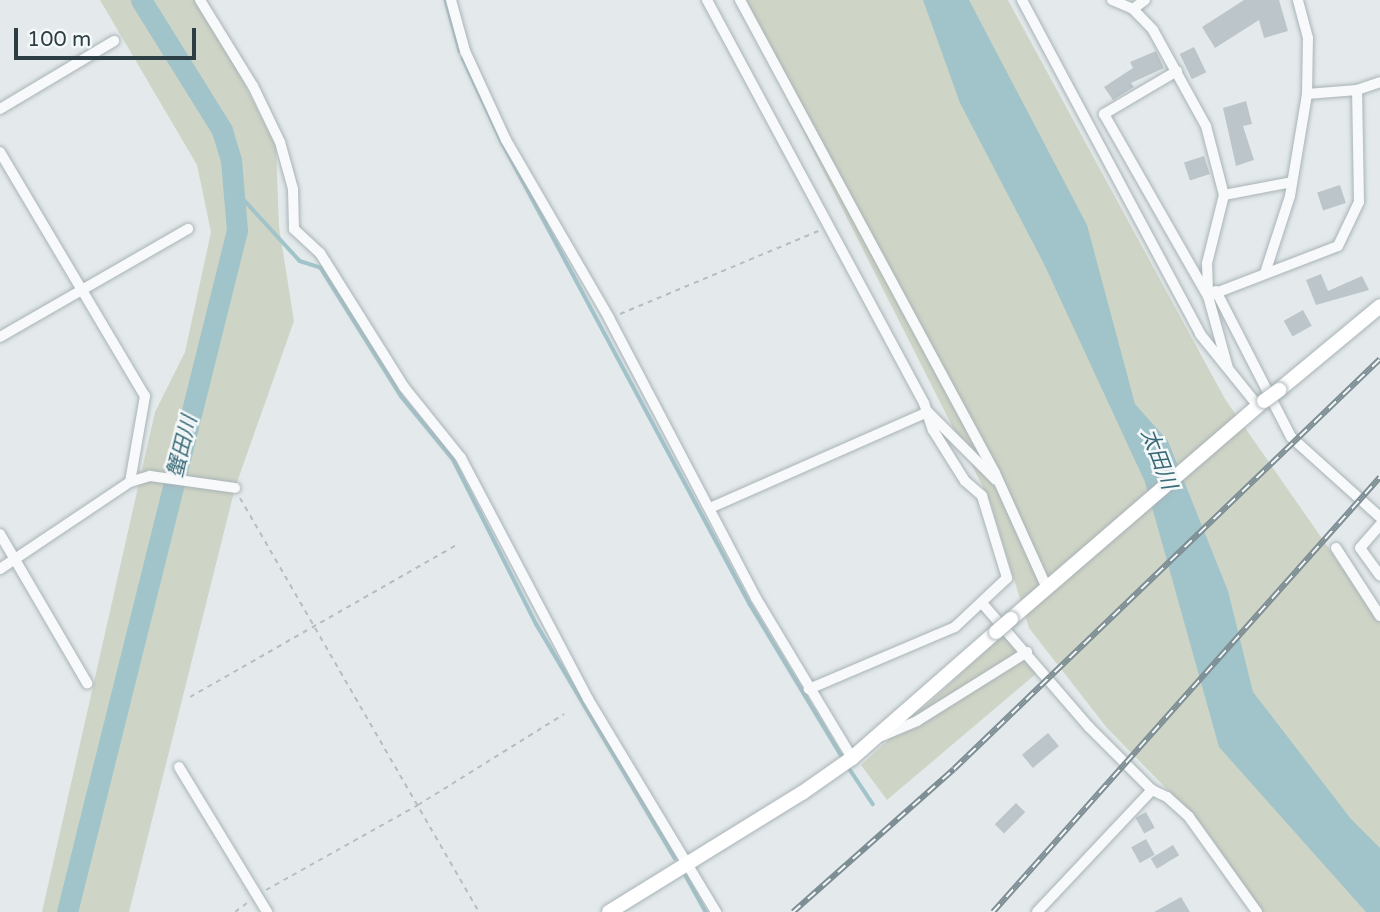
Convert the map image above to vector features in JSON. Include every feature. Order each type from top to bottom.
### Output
[{"type":"street","points":[[200,0],[253,86],[280,142],[293,189],[294,229],[320,253],[404,387],[461,458],[588,699],[716,912]]},
{"type":"street","points":[[451,0],[465,51],[484,95],[809,689],[852,758]]},
{"type":"street","points":[[707,0],[965,481],[982,496],[1007,578],[955,627],[809,689]]},
{"type":"street","points":[[740,0],[1002,485],[1048,587]]},
{"type":"street","points":[[1021,0],[1200,334],[1230,376],[1262,404]]},
{"type":"street","points":[[1112,0],[1133,9],[1153,30],[1206,126],[1224,195],[1208,262],[1212,294],[1230,376]]},
{"type":"street","points":[[1133,9],[1145,0]]},
{"type":"street","points":[[1265,274],[1292,182],[1307,94],[1308,38],[1298,0]]},
{"type":"street","points":[[0,109],[114,41]]},
{"type":"street","points":[[1177,71],[1104,114],[1212,294],[1291,437],[1380,517]]},
{"type":"street","points":[[1307,94],[1357,90],[1380,82]]},
{"type":"street","points":[[1212,294],[1338,246],[1359,202],[1357,90]]},
{"type":"street","points":[[0,152],[84,289],[145,396],[130,482]]},
{"type":"street","points":[[1224,195],[1292,182]]},
{"type":"street","points":[[0,337],[188,229]]},
{"type":"street","points":[[609,912],[852,758],[1048,587],[1380,306]]},
{"type":"street","points":[[710,508],[928,412]]},
{"type":"street","points":[[928,412],[1002,485]]},
{"type":"street","points":[[0,569],[130,482],[150,476],[235,488]]},
{"type":"street","points":[[1380,525],[1360,548],[1380,576]]},
{"type":"street","points":[[0,534],[86,682]]},
{"type":"street","points":[[1336,548],[1380,616]]},
{"type":"street","points":[[982,603],[1089,727],[1152,790],[1167,797],[1189,817],[1257,912]]},
{"type":"street","points":[[876,737],[917,721],[1027,652]]},
{"type":"street","points":[[178,767],[268,912]]},
{"type":"street","points":[[1037,912],[1152,790]]},
{"type":"path","points":[[608,318],[829,227]]},
{"type":"path","points":[[235,488],[479,912]]},
{"type":"path","points":[[190,697],[456,545]]},
{"type":"path","points":[[235,912],[257,895],[418,805],[564,714]]},
{"type":"green space","points":[[100,0],[195,0],[237,69],[276,147],[279,227],[294,321],[235,488],[129,912],[42,912],[155,412],[185,352],[211,232],[197,165]]},
{"type":"green space","points":[[737,0],[1008,0],[1225,399],[1380,622],[1380,912],[1262,912],[1203,826],[1107,728],[1029,628],[990,501]]},
{"type":"green space","points":[[1004,634],[1037,673],[887,800],[861,765]]},
{"type":"water","name":"太田川","points":[[923,0],[969,0],[1087,225],[1135,404],[1168,441],[1228,591],[1253,692],[1351,819],[1380,848],[1380,912],[1366,912],[1219,747],[1145,482],[1044,264],[960,103]]},
{"type":"building","points":[[1244,0],[1279,0],[1288,31],[1264,38],[1259,20],[1215,48],[1202,27]]},
{"type":"building","points":[[1194,47],[1206,72],[1192,79],[1180,54]]},
{"type":"building","points":[[1156,51],[1164,68],[1131,83],[1134,87],[1113,100],[1104,87],[1133,68],[1130,62]]},
{"type":"building","points":[[1246,101],[1252,124],[1243,126],[1254,160],[1236,166],[1223,108]]},
{"type":"building","points":[[1204,156],[1210,174],[1190,181],[1184,162]]},
{"type":"building","points":[[1340,185],[1346,203],[1323,210],[1317,192]]},
{"type":"building","points":[[1321,274],[1328,291],[1362,276],[1369,290],[1316,305],[1306,280]]},
{"type":"building","points":[[1303,310],[1312,326],[1292,336],[1284,321]]},
{"type":"building","points":[[1048,733],[1059,746],[1033,768],[1022,755]]},
{"type":"building","points":[[1016,803],[1025,812],[1004,833],[995,824]]},
{"type":"building","points":[[1146,812],[1155,828],[1144,834],[1136,818]]},
{"type":"building","points":[[1146,839],[1155,855],[1140,863],[1131,847]]},
{"type":"building","points":[[1173,845],[1179,855],[1157,869],[1151,858]]},
{"type":"building","points":[[1181,897],[1190,912],[1154,912]]},
{"type":"waterway","name":"蟹田川","points":[[67,912],[237,230],[231,160],[222,130],[141,0]]},
{"type":"waterway","points":[[446,0],[460,51]]},
{"type":"waterway","points":[[463,58],[503,144],[750,604],[843,758]]},
{"type":"waterway","points":[[235,190],[300,261],[321,268],[402,397],[453,459],[537,625],[675,858]]},
{"type":"waterway","points":[[847,765],[873,804]]},
{"type":"waterway","points":[[686,876],[706,912]]},
{"type":"railway","points":[[793,912],[954,769],[1380,359]]},
{"type":"railway","points":[[993,912],[1380,477]]}]
